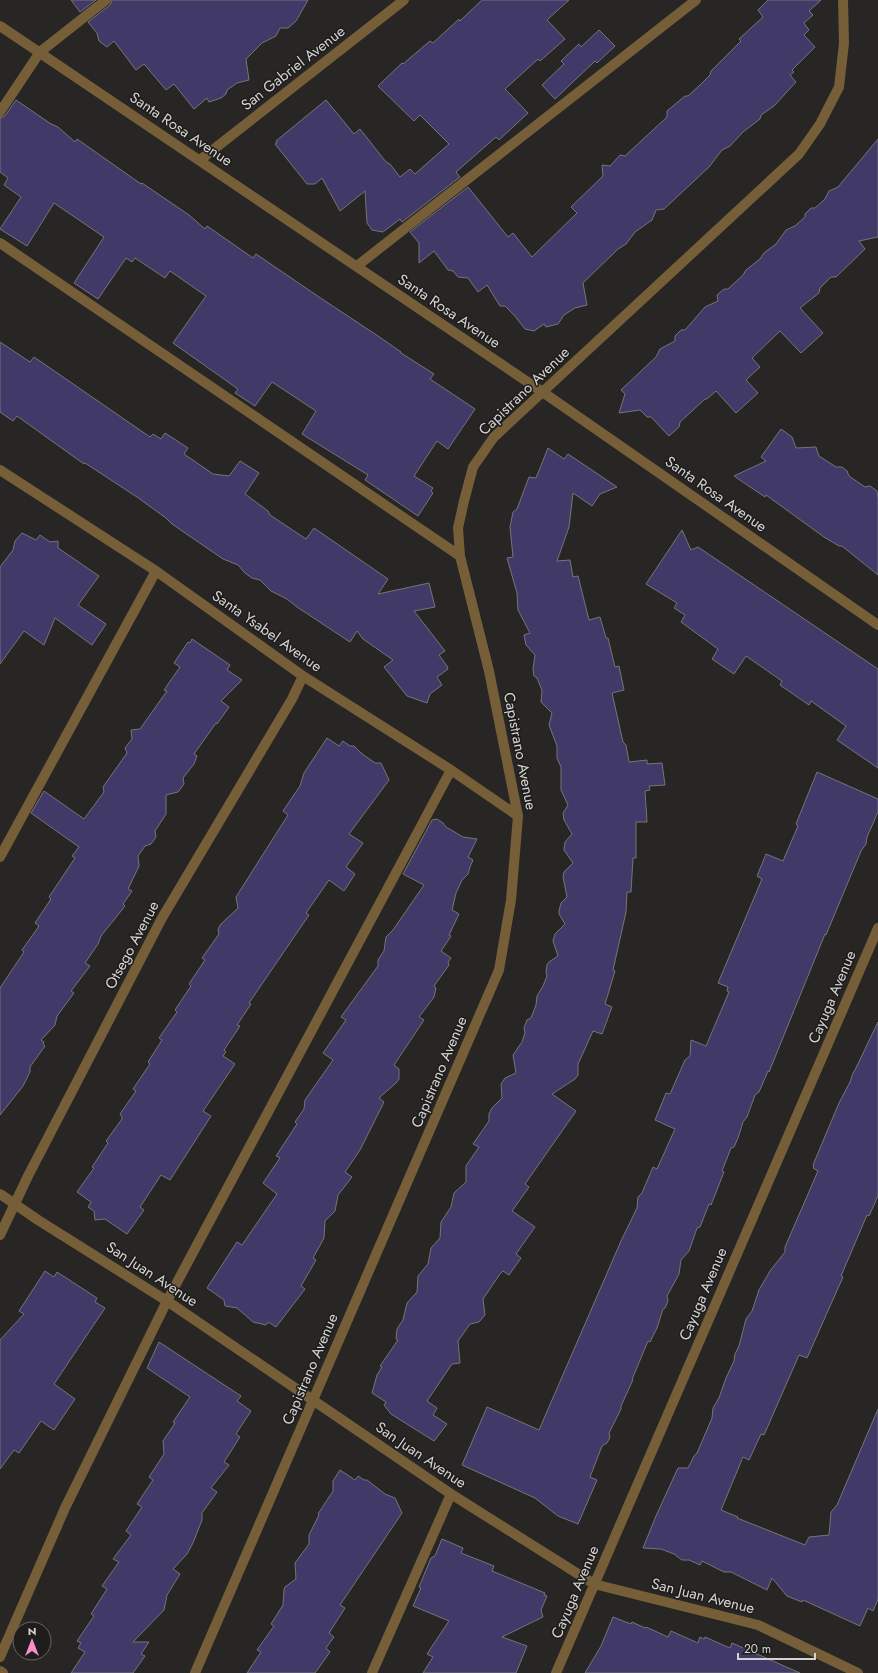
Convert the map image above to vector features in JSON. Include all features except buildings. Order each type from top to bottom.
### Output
[{"type":"street","points":[[0,112],[40,52],[106,0]]},
{"type":"street","name":"San Gabriel Avenue","points":[[200,160],[404,0]]},
{"type":"street","points":[[357,266],[696,0]]},
{"type":"street","name":"Capistrano Avenue","points":[[195,1673],[499,970],[511,900],[518,816],[489,671],[460,556],[458,528],[473,467],[494,437],[799,154],[820,124],[839,87],[844,43],[843,0]]},
{"type":"street","name":"Santa Rosa Avenue","points":[[0,26],[544,392],[878,625]]},
{"type":"street","points":[[0,243],[460,556]]},
{"type":"street","name":"Santa Ysabel Avenue","points":[[0,472],[156,570],[303,676],[451,770],[518,816]]},
{"type":"street","points":[[0,856],[156,570]]},
{"type":"street","name":"Otsego Avenue","points":[[0,1235],[28,1176],[162,918],[288,705],[303,676]]},
{"type":"street","points":[[0,1657],[65,1508],[167,1301],[451,770]]},
{"type":"street","name":"Cayuga Avenue","points":[[556,1673],[878,928]]},
{"type":"street","name":"San Juan Avenue","points":[[0,1194],[167,1301],[451,1494],[594,1584],[758,1625],[858,1673]]},
{"type":"street","points":[[372,1673],[451,1494]]}]
